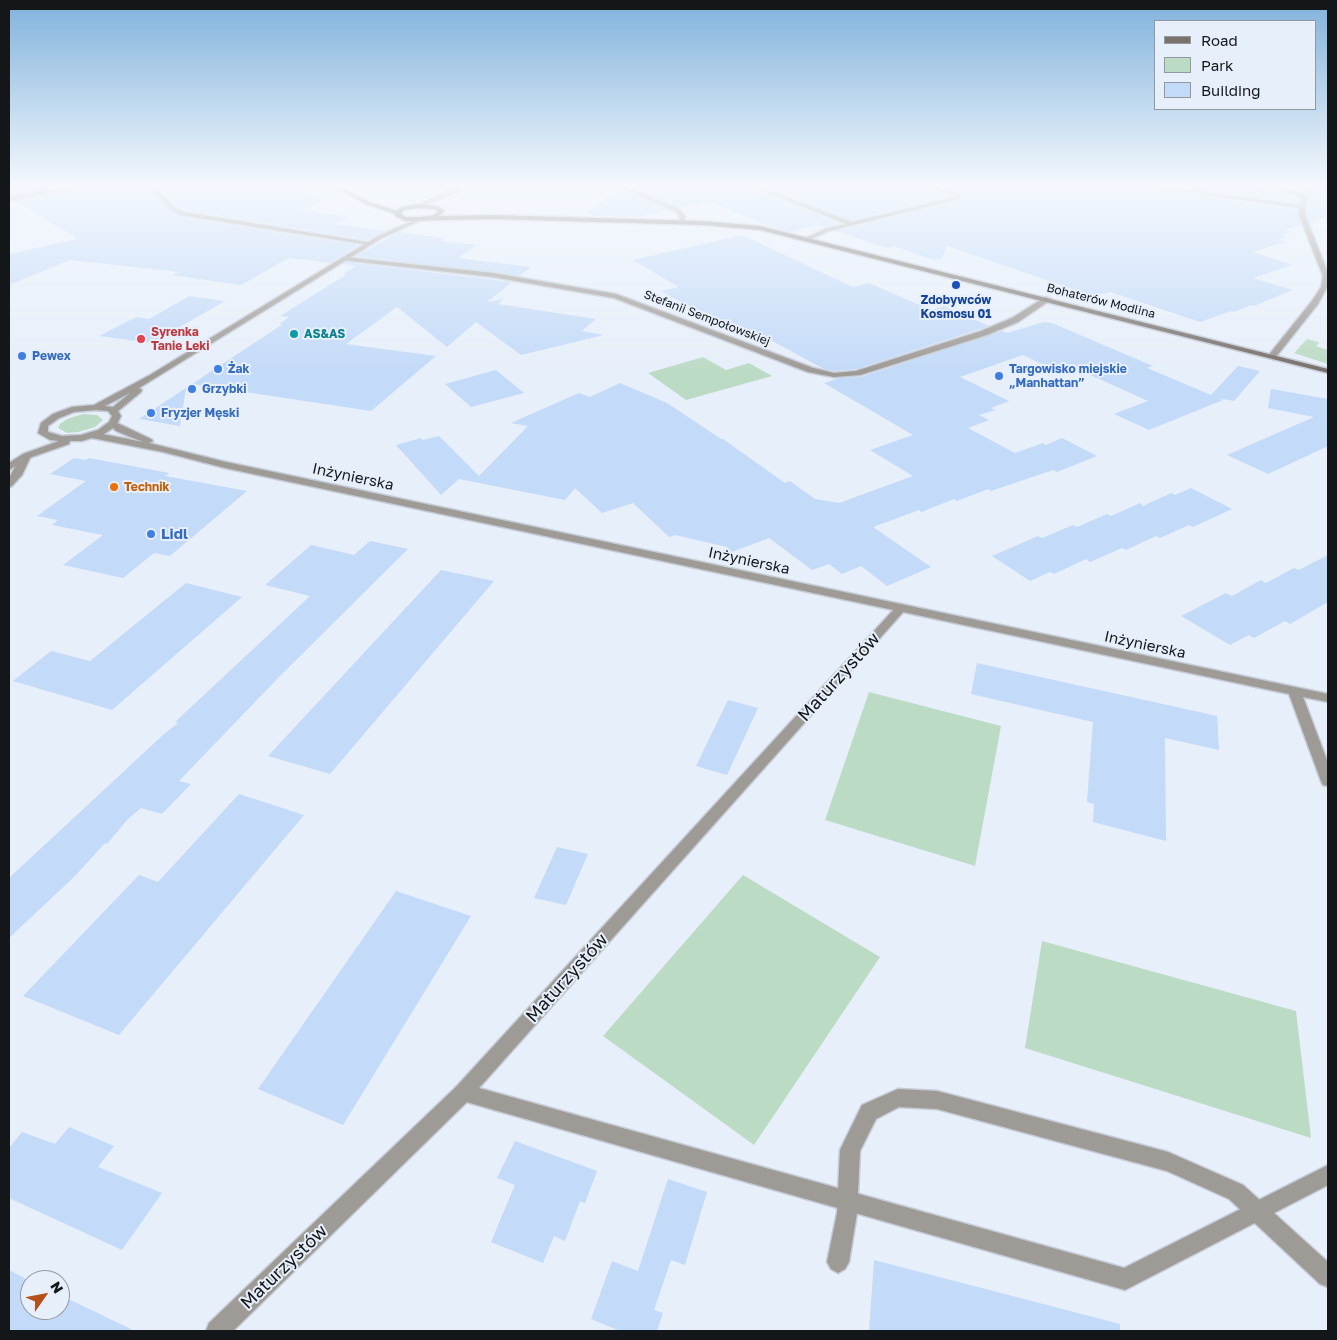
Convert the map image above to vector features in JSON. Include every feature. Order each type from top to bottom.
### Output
[{"type":"main road","name":"Bohaterów Modlina","points":[[837,247],[1328,371]]},
{"type":"street","points":[[96,407],[153,377],[364,247]]},
{"type":"street","points":[[1272,356],[1315,302],[1324,287],[1327,276],[1315,247]]},
{"type":"street","name":"Stefanii Sempołowskiej","points":[[344,259],[493,275],[630,300],[811,370],[834,375],[857,373],[984,333],[1015,320],[1048,300]]},
{"type":"street","points":[[113,410],[153,377]]},
{"type":"street","points":[[9,463],[72,439],[92,435],[114,424],[117,416],[113,410],[96,407],[72,410],[56,416],[44,425],[42,429],[44,435]]},
{"type":"street","name":"Inżynierska","points":[[114,424],[119,429],[164,449]]},
{"type":"street","points":[[44,435],[53,438],[72,439]]},
{"type":"street","points":[[9,484],[17,475],[26,456],[44,435]]},
{"type":"street","name":"Inżynierska","points":[[92,435],[164,449],[225,465],[1328,698]]},
{"type":"street","points":[[9,467],[26,456]]},
{"type":"street","name":"Maturzystów","points":[[217,1331],[463,1093],[901,608]]},
{"type":"street","points":[[1295,692],[1328,781]]},
{"type":"street","points":[[463,1093],[1125,1279],[1328,1175]]},
{"type":"street","points":[[838,1262],[848,1213],[850,1150],[869,1112],[898,1098],[937,1100],[1168,1162],[1236,1192],[1328,1276]]},
{"type":"green space","points":[[1307,339],[1318,342],[1316,346],[1328,350],[1328,364],[1294,353]]},
{"type":"green space","points":[[703,357],[726,370],[749,363],[772,376],[686,400],[648,373]]},
{"type":"green space","points":[[83,414],[97,415],[103,420],[95,427],[78,432],[67,433],[58,428],[67,419]]},
{"type":"green space","points":[[869,692],[1001,726],[975,866],[825,820]]},
{"type":"green space","points":[[743,875],[880,957],[754,1145],[603,1036]]},
{"type":"green space","points":[[1042,941],[1296,1011],[1311,1138],[1025,1048]]},
{"type":"building","points":[[43,247],[357,247],[330,263],[289,258],[241,285],[172,275],[179,272],[70,260],[9,285],[9,254]]},
{"type":"building","points":[[373,247],[475,247],[458,258],[531,267],[520,276],[356,256]]},
{"type":"building","points":[[692,247],[767,247],[853,287],[869,283],[931,310],[944,306],[989,326],[856,369],[834,371],[824,369],[752,330],[737,334],[661,291],[679,287],[633,260]]},
{"type":"building","points":[[896,247],[947,247],[942,258],[934,260]]},
{"type":"building","points":[[949,247],[1270,247],[1253,252],[1292,265],[1253,278],[1293,290],[1254,306],[1251,305],[1200,322],[1110,292],[1093,296]]},
{"type":"building","points":[[346,262],[512,282],[487,302],[503,299],[498,304],[596,319],[582,331],[604,335],[521,355],[476,322],[447,347],[397,307],[346,344],[436,356],[371,411],[192,384],[283,324],[279,324],[289,317],[280,316],[347,274],[343,274],[356,266],[343,264]]},
{"type":"building","points":[[189,296],[225,301],[152,343],[99,336],[136,317],[149,319]]},
{"type":"building","points":[[1044,322],[1052,323],[1153,366],[1147,368],[1211,395],[1238,366],[1260,371],[1234,401],[1218,398],[1223,400],[1149,430],[1114,414],[1148,401],[1077,369],[1062,374],[1023,355],[960,377],[1009,401],[991,408],[995,410],[979,415],[989,420],[968,428],[1015,453],[1043,443],[1046,445],[1062,438],[1097,456],[1057,472],[1053,470],[991,491],[988,489],[957,501],[954,499],[921,512],[919,510],[873,527],[931,567],[887,586],[861,566],[842,574],[829,564],[812,570],[769,538],[732,552],[727,547],[675,535],[669,537],[633,503],[602,513],[575,488],[565,500],[459,479],[441,495],[396,445],[421,438],[423,440],[439,436],[479,476],[528,426],[511,423],[579,393],[590,397],[620,383],[667,403],[723,439],[785,483],[790,481],[815,499],[839,503],[913,476],[870,450],[913,435],[824,383],[840,378],[861,377],[1002,331],[1007,333]]},
{"type":"building","points":[[496,370],[524,393],[471,407],[445,384]]},
{"type":"building","points":[[186,388],[180,426],[139,419]]},
{"type":"building","points":[[1271,389],[1328,399],[1328,446],[1268,474],[1227,455],[1314,417],[1268,408]]},
{"type":"building","points":[[74,458],[86,460],[89,458],[169,473],[165,476],[247,491],[170,556],[154,553],[123,578],[63,565],[103,535],[52,525],[58,520],[37,516],[86,481],[50,474]]},
{"type":"building","points":[[1191,488],[1232,509],[1193,527],[1189,525],[1160,538],[1156,536],[1126,550],[1122,548],[1090,562],[1086,559],[1054,574],[1050,572],[1030,581],[992,556],[1038,536],[1042,538],[1073,525],[1077,527],[1107,514],[1111,516],[1140,503],[1143,506],[1171,493],[1175,495]]},
{"type":"building","points":[[370,541],[408,549],[279,677],[179,781],[191,784],[162,814],[141,808],[128,819],[107,844],[105,843],[75,876],[9,938],[9,878],[178,723],[175,722],[310,596],[265,585],[311,545],[354,555]]},
{"type":"building","points":[[1328,555],[1328,602],[1290,624],[1285,621],[1254,638],[1249,635],[1230,645],[1181,616],[1226,593],[1232,596],[1261,580],[1266,583],[1294,568],[1299,570]]},
{"type":"building","points":[[441,570],[494,581],[330,774],[268,756]]},
{"type":"building","points":[[186,583],[242,597],[112,710],[13,681],[51,651],[90,661]]},
{"type":"building","points":[[977,663],[1217,716],[1219,750],[1165,738],[1166,841],[1093,822],[1094,804],[1087,802],[1093,722],[971,694]]},
{"type":"building","points":[[728,700],[758,708],[727,775],[696,766]]},
{"type":"building","points":[[239,794],[304,815],[119,1035],[23,996],[139,875],[158,882]]},
{"type":"building","points":[[557,847],[588,854],[566,905],[534,898]]},
{"type":"building","points":[[396,891],[471,916],[343,1125],[258,1089]]},
{"type":"building","points":[[69,1127],[114,1146],[98,1167],[162,1193],[122,1250],[9,1198],[9,1148],[22,1132],[55,1144]]},
{"type":"building","points":[[515,1141],[597,1171],[585,1203],[580,1201],[565,1241],[554,1236],[543,1263],[491,1242],[515,1185],[497,1178]]},
{"type":"building","points":[[668,1179],[707,1192],[685,1265],[671,1260],[654,1310],[663,1313],[657,1331],[620,1331],[591,1319],[612,1261],[638,1271]]},
{"type":"building","points":[[874,1260],[1120,1324],[1120,1331],[869,1331]]},
{"type":"building","points":[[9,1270],[20,1276],[20,1320],[70,1320],[70,1300],[135,1331],[9,1331]]},
{"type":"place","name":"Zdobywców Kosmosu 01","points":[[956,285]]},
{"type":"place","name":"AS&AS","points":[[294,334]]},
{"type":"place","name":"Syrenka Tanie Leki","points":[[141,339]]},
{"type":"place","name":"Pewex","points":[[22,356]]},
{"type":"place","name":"Żak","points":[[218,369]]},
{"type":"place","name":"Targowisko miejskie „Manhattan”","points":[[999,376]]},
{"type":"place","name":"Grzybki","points":[[192,389]]},
{"type":"place","name":"Fryzjer Męski","points":[[151,413]]},
{"type":"place","name":"Technik","points":[[114,487]]},
{"type":"place","name":"Lidl","points":[[151,534]]}]
